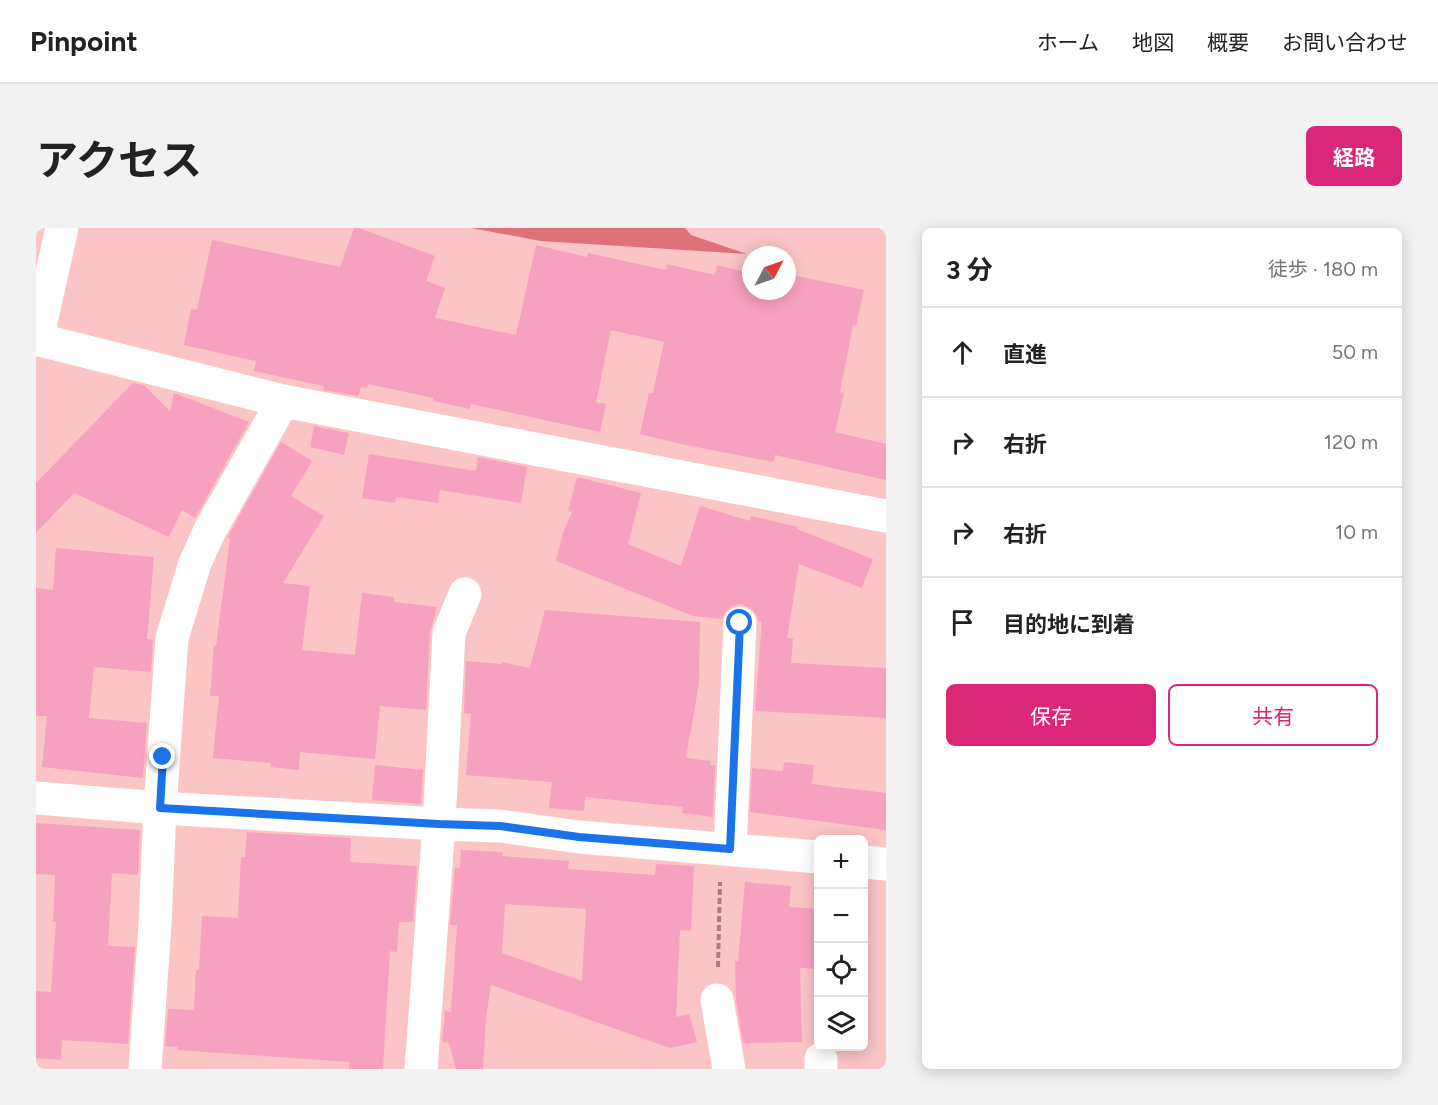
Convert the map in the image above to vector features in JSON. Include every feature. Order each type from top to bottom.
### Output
[{"type":"street","points":[[62,228],[36,340],[283,401],[886,516]]},
{"type":"street","points":[[144,1069],[172,638],[195,563],[210,530],[283,401]]},
{"type":"street","points":[[421,1069],[439,824],[449,633],[465,594]]},
{"type":"street","points":[[725,849],[740,623]]},
{"type":"street","points":[[36,798],[160,808],[500,826],[579,837],[814,857]]},
{"type":"street","points":[[868,862],[886,864]]},
{"type":"street","points":[[717,1000],[729,1069]]},
{"type":"path","points":[[717,1000],[725,849]]},
{"type":"shaded area","points":[[471,228],[685,228],[691,235],[742,254],[541,241]]},
{"type":"building","points":[[354,228],[435,256],[426,281],[445,288],[435,318],[516,335],[536,245],[587,257],[588,253],[666,270],[667,264],[715,275],[717,265],[742,271],[742,300],[796,300],[796,276],[864,290],[856,326],[853,325],[840,392],[844,393],[835,432],[886,444],[886,480],[775,455],[773,462],[640,434],[649,393],[653,393],[664,342],[611,330],[596,402],[606,404],[600,432],[471,404],[470,409],[433,401],[433,398],[368,384],[367,388],[361,387],[358,396],[323,390],[324,386],[254,371],[256,361],[184,345],[191,309],[197,310],[212,240],[340,267]]},
{"type":"building","points":[[133,383],[144,385],[170,411],[174,393],[249,422],[195,518],[182,510],[169,537],[74,493],[36,533],[36,483]]},
{"type":"building","points":[[314,426],[349,433],[344,455],[310,447]]},
{"type":"building","points":[[281,442],[312,461],[291,496],[324,516],[283,583],[310,586],[302,650],[355,655],[362,593],[394,597],[394,602],[437,607],[430,632],[426,710],[380,706],[375,759],[300,752],[299,770],[270,767],[271,763],[213,758],[219,696],[210,696],[214,646],[216,646],[230,539],[227,538]]},
{"type":"building","points":[[369,454],[476,471],[478,457],[527,467],[521,503],[440,490],[438,503],[396,497],[395,503],[362,498]]},
{"type":"building","points":[[577,477],[641,493],[628,544],[681,566],[700,506],[750,521],[751,516],[798,527],[797,529],[873,559],[862,588],[799,564],[787,638],[793,638],[791,663],[886,668],[886,718],[755,711],[762,621],[758,621],[751,608],[741,604],[732,606],[725,612],[722,619],[693,616],[556,561],[563,533],[572,512],[568,511]]},
{"type":"building","points":[[56,548],[154,557],[147,639],[153,640],[151,672],[94,667],[89,718],[147,723],[143,778],[42,767],[47,716],[36,716],[36,588],[53,590]]},
{"type":"building","points":[[545,610],[700,622],[699,683],[686,758],[711,761],[710,765],[715,765],[713,817],[682,813],[683,807],[585,797],[584,811],[549,808],[552,782],[466,775],[471,714],[464,713],[466,661],[502,664],[502,662],[530,668]]},
{"type":"building","points":[[784,762],[814,765],[812,784],[886,793],[886,830],[750,812],[752,768],[783,771]]},
{"type":"building","points":[[375,765],[423,770],[421,804],[372,800]]},
{"type":"building","points":[[36,823],[140,830],[138,875],[112,873],[108,946],[135,947],[128,1044],[62,1040],[61,1060],[36,1058],[36,991],[51,992],[56,922],[53,922],[55,875],[36,874]]},
{"type":"building","points":[[247,832],[351,838],[350,862],[417,866],[413,922],[399,922],[397,952],[390,951],[383,1069],[349,1069],[349,1062],[177,1050],[178,1047],[165,1046],[168,1009],[194,1010],[202,916],[238,918],[241,857],[245,857]]},
{"type":"building","points":[[461,850],[502,852],[502,856],[569,861],[568,869],[655,875],[656,864],[694,866],[691,931],[680,930],[676,1017],[689,1014],[697,1042],[670,1048],[491,985],[486,1017],[483,1069],[456,1069],[449,1043],[442,1042],[445,1011],[451,1012],[457,925],[450,925],[455,868],[460,868]],"holes":[[[505,904],[586,909],[582,981],[502,953]]]},
{"type":"building","points":[[745,882],[791,886],[789,907],[814,909],[814,969],[800,968],[802,1042],[743,1043],[736,999],[735,961],[738,961]]},
{"type":"route","points":[[163,757],[160,808],[500,826],[579,837],[730,849],[740,623]]}]
